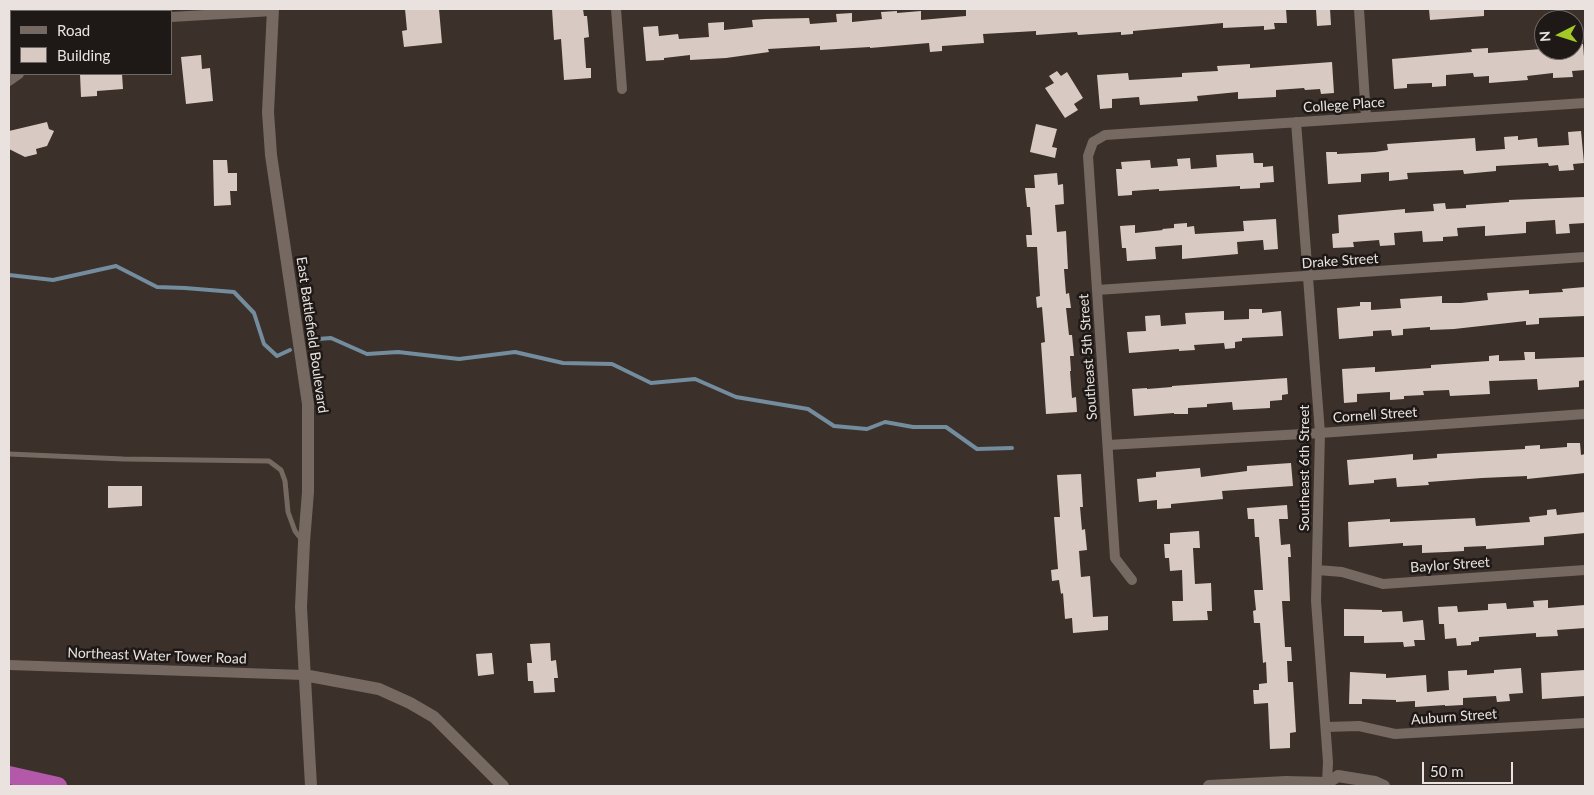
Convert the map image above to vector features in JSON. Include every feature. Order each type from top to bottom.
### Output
[{"type":"highway","points":[[9,775],[58,786]]},
{"type":"street","points":[[616,9],[622,89]]},
{"type":"street","points":[[1359,9],[1366,117]]},
{"type":"street","points":[[172,17],[273,10]]},
{"type":"street","name":"East Battlefield Boulevard","points":[[273,10],[268,112],[271,155],[308,404],[308,492],[301,607],[312,786]]},
{"type":"street","name":"College Place","points":[[1105,135],[1585,103]]},
{"type":"street","name":"Southeast 6th Street","points":[[1296,122],[1320,433],[1316,602],[1326,728],[1328,785]]},
{"type":"street","name":"Southeast 5th Street","points":[[1105,135],[1093,142],[1088,156],[1116,558],[1132,580]]},
{"type":"street","name":"Drake Street","points":[[1097,290],[1585,257]]},
{"type":"street","name":"Cornell Street","points":[[1108,446],[1585,414]]},
{"type":"street","name":"Baylor Street","points":[[1318,570],[1342,572],[1383,584],[1585,570]]},
{"type":"street","name":"Northeast Water Tower Road","points":[[9,666],[304,675]]},
{"type":"street","points":[[304,675],[379,689],[410,702],[434,717],[503,786]]},
{"type":"street","name":"Auburn Street","points":[[1326,728],[1359,726],[1395,734],[1585,722]]},
{"type":"street","points":[[1209,786],[1286,782],[1328,785],[1338,776],[1375,782],[1384,786]]},
{"type":"lane","points":[[9,454],[123,459],[269,461],[281,470],[285,481],[288,512],[295,531],[304,542]]},
{"type":"building","points":[[405,9],[439,9],[442,43],[404,47],[402,31],[407,30]]},
{"type":"building","points":[[552,9],[583,9],[584,16],[587,16],[589,37],[584,38],[586,68],[591,68],[591,78],[564,80],[561,39],[554,40]]},
{"type":"building","points":[[966,9],[1286,9],[1287,23],[1274,23],[1275,29],[1264,30],[1264,26],[1223,28],[1223,23],[1133,31],[1133,34],[1121,35],[1121,32],[1078,35],[1077,32],[1036,35],[1036,31],[983,34],[984,43],[942,46],[942,51],[930,52],[929,43],[820,50],[820,46],[768,49],[769,52],[726,58],[690,60],[690,55],[646,61],[643,27],[658,26],[659,36],[678,34],[679,39],[709,37],[708,23],[724,22],[724,30],[753,27],[752,20],[765,19],[809,18],[810,24],[837,22],[836,14],[852,13],[852,22],[882,19],[881,12],[897,11],[897,13],[921,11],[921,20],[966,16]]},
{"type":"building","points":[[1316,9],[1330,9],[1331,25],[1317,26]]},
{"type":"building","points":[[1429,9],[1484,9],[1484,16],[1430,20]]},
{"type":"building","points":[[1488,48],[1488,53],[1534,50],[1534,60],[1584,60],[1584,57],[1585,70],[1572,71],[1573,77],[1553,78],[1553,73],[1527,76],[1528,80],[1489,83],[1489,76],[1474,77],[1473,73],[1446,75],[1446,86],[1432,87],[1432,83],[1407,84],[1407,88],[1394,89],[1392,59],[1472,52],[1471,49]]},
{"type":"building","points":[[201,55],[202,69],[210,68],[213,101],[186,104],[181,57]]},
{"type":"building","points":[[1332,62],[1334,93],[1321,94],[1320,89],[1305,90],[1304,88],[1276,90],[1276,97],[1238,99],[1238,92],[1197,96],[1198,101],[1140,105],[1139,97],[1112,99],[1112,108],[1100,109],[1097,75],[1128,73],[1129,80],[1182,77],[1182,73],[1218,71],[1217,66],[1250,64],[1250,68]]},
{"type":"building","points":[[1057,71],[1061,76],[1067,72],[1083,98],[1074,104],[1078,110],[1065,118],[1045,88],[1054,83],[1049,76]]},
{"type":"building","points":[[80,75],[122,75],[123,89],[97,91],[97,96],[81,97]]},
{"type":"building","points":[[47,122],[49,129],[54,131],[47,146],[36,149],[37,154],[25,157],[9,149],[9,131]]},
{"type":"building","points":[[1036,124],[1057,129],[1052,147],[1057,148],[1055,158],[1030,152]]},
{"type":"building","points":[[1581,131],[1584,163],[1573,164],[1574,170],[1559,171],[1558,165],[1549,166],[1548,163],[1496,166],[1496,171],[1464,174],[1463,170],[1407,173],[1408,179],[1389,181],[1389,172],[1361,174],[1361,182],[1328,184],[1326,152],[1337,152],[1337,154],[1375,152],[1388,150],[1387,144],[1475,138],[1476,151],[1505,149],[1504,137],[1518,136],[1518,140],[1537,138],[1538,147],[1569,145],[1568,132]]},
{"type":"building","points":[[1253,153],[1254,163],[1263,163],[1263,167],[1273,166],[1274,182],[1260,183],[1260,188],[1240,189],[1240,186],[1159,191],[1159,189],[1132,191],[1132,195],[1118,196],[1116,169],[1122,169],[1121,162],[1150,160],[1151,168],[1178,166],[1177,159],[1190,158],[1191,169],[1217,167],[1216,155]]},
{"type":"building","points":[[213,160],[227,160],[228,173],[237,173],[237,191],[230,191],[231,205],[214,206]]},
{"type":"building","points":[[1057,173],[1058,185],[1063,184],[1064,204],[1055,205],[1057,232],[1066,231],[1068,269],[1064,269],[1066,294],[1069,293],[1071,308],[1066,308],[1074,356],[1070,356],[1072,398],[1076,397],[1077,412],[1046,414],[1041,343],[1045,342],[1042,307],[1037,308],[1036,297],[1040,296],[1037,247],[1027,247],[1026,235],[1032,235],[1030,207],[1027,207],[1025,188],[1035,188],[1034,175]]},
{"type":"building","points":[[1584,197],[1585,223],[1569,224],[1570,233],[1556,234],[1555,220],[1526,222],[1526,233],[1485,236],[1485,226],[1457,228],[1458,236],[1443,237],[1443,241],[1423,242],[1422,231],[1394,233],[1395,245],[1380,246],[1379,240],[1353,242],[1354,247],[1333,248],[1332,234],[1339,233],[1338,215],[1405,209],[1405,213],[1434,211],[1433,204],[1445,203],[1446,209],[1466,208],[1466,205],[1509,202],[1509,200]]},
{"type":"building","points":[[1276,219],[1278,249],[1264,250],[1263,240],[1237,242],[1238,254],[1182,259],[1182,245],[1155,247],[1156,259],[1127,261],[1126,248],[1122,248],[1120,226],[1135,225],[1135,233],[1174,228],[1174,224],[1187,223],[1187,227],[1194,226],[1195,234],[1244,231],[1243,221]]},
{"type":"building","points":[[1585,287],[1585,316],[1539,318],[1539,324],[1526,325],[1526,321],[1454,329],[1430,330],[1430,327],[1403,329],[1403,335],[1392,336],[1391,330],[1373,331],[1373,336],[1339,339],[1337,308],[1360,306],[1360,302],[1371,302],[1371,310],[1401,308],[1400,299],[1442,296],[1442,303],[1461,303],[1488,300],[1487,293],[1529,290],[1529,294],[1563,292],[1562,289]]},
{"type":"building","points":[[1249,309],[1262,309],[1262,313],[1281,311],[1283,336],[1242,338],[1242,341],[1235,342],[1235,348],[1225,349],[1224,343],[1194,345],[1195,350],[1179,351],[1179,349],[1129,353],[1127,332],[1146,331],[1145,316],[1160,315],[1161,326],[1186,324],[1185,313],[1224,311],[1224,320],[1249,319]]},
{"type":"building","points":[[1524,352],[1535,352],[1535,359],[1585,357],[1585,380],[1579,381],[1579,387],[1538,390],[1537,379],[1489,381],[1490,394],[1450,396],[1449,390],[1423,391],[1424,395],[1404,396],[1404,399],[1390,400],[1390,392],[1357,394],[1357,402],[1344,403],[1342,369],[1375,367],[1375,372],[1431,368],[1431,365],[1489,361],[1489,356],[1499,355],[1499,361],[1525,360]]},
{"type":"building","points":[[1287,378],[1288,394],[1282,395],[1282,400],[1270,401],[1270,408],[1233,410],[1232,402],[1207,404],[1207,407],[1188,408],[1188,414],[1174,413],[1134,416],[1132,389]]},
{"type":"building","points":[[1567,443],[1580,443],[1581,455],[1585,454],[1585,473],[1527,479],[1527,476],[1428,482],[1429,485],[1397,487],[1396,478],[1374,480],[1374,483],[1349,485],[1347,460],[1413,454],[1413,460],[1437,458],[1437,454],[1525,449],[1525,446],[1540,445],[1540,449],[1567,447]]},
{"type":"building","points":[[1291,463],[1293,486],[1222,491],[1223,499],[1171,504],[1171,508],[1157,509],[1157,500],[1139,502],[1137,479],[1156,477],[1156,472],[1200,468],[1201,477],[1247,471],[1247,466]]},
{"type":"building","points":[[1081,474],[1083,507],[1080,507],[1082,530],[1085,529],[1087,550],[1079,551],[1081,577],[1090,576],[1093,617],[1108,616],[1108,630],[1073,633],[1072,618],[1065,619],[1063,593],[1061,594],[1059,580],[1052,581],[1051,570],[1058,569],[1054,517],[1060,517],[1057,475]]},
{"type":"building","points":[[108,486],[142,486],[142,506],[108,508]]},
{"type":"building","points":[[1287,505],[1288,519],[1279,519],[1281,545],[1290,544],[1291,557],[1288,557],[1290,601],[1282,601],[1285,647],[1291,647],[1292,661],[1287,661],[1288,682],[1293,682],[1296,732],[1290,733],[1290,748],[1270,749],[1268,703],[1254,704],[1253,690],[1259,690],[1259,684],[1267,683],[1266,662],[1263,663],[1260,623],[1254,623],[1253,611],[1256,610],[1254,590],[1263,590],[1259,537],[1255,537],[1254,519],[1248,519],[1247,508]]},
{"type":"building","points":[[1556,509],[1557,515],[1585,512],[1585,533],[1544,537],[1544,545],[1486,549],[1486,546],[1464,547],[1464,551],[1422,553],[1422,545],[1403,546],[1403,543],[1349,547],[1348,522],[1390,519],[1390,522],[1475,518],[1476,526],[1530,522],[1529,517],[1547,515],[1547,510]]},
{"type":"building","points":[[1199,531],[1200,548],[1193,548],[1195,584],[1211,583],[1212,611],[1207,611],[1208,620],[1173,621],[1172,601],[1183,601],[1182,570],[1170,571],[1169,558],[1165,558],[1164,544],[1170,544],[1170,533]]},
{"type":"building","points":[[1548,600],[1548,608],[1585,605],[1585,628],[1557,630],[1558,636],[1536,637],[1536,633],[1479,637],[1479,641],[1471,642],[1471,645],[1457,646],[1456,638],[1445,639],[1444,624],[1439,624],[1438,607],[1457,606],[1458,612],[1488,610],[1488,604],[1506,603],[1507,609],[1534,607],[1533,601]]},
{"type":"building","points":[[1344,609],[1382,610],[1382,612],[1402,611],[1403,622],[1423,620],[1425,640],[1414,640],[1415,646],[1404,647],[1403,642],[1364,643],[1364,636],[1344,636]]},
{"type":"building","points":[[550,643],[551,661],[556,660],[558,678],[554,678],[555,692],[534,693],[533,681],[528,681],[527,663],[532,663],[530,644]]},
{"type":"building","points":[[492,653],[494,674],[478,676],[476,654]]},
{"type":"building","points":[[1521,668],[1523,693],[1509,694],[1510,701],[1497,702],[1496,696],[1463,698],[1463,705],[1445,706],[1415,707],[1415,701],[1396,702],[1396,700],[1362,699],[1362,704],[1349,704],[1350,672],[1386,674],[1386,678],[1426,675],[1427,692],[1449,690],[1448,671],[1467,670],[1467,675]]},
{"type":"building","points":[[1585,670],[1585,696],[1542,699],[1541,673]]},
{"type":"waterway","points":[[9,275],[53,280],[116,266],[157,287],[234,292],[254,313],[264,344],[277,356],[290,350]]},
{"type":"waterway","points":[[310,342],[331,338],[367,354],[398,352],[459,359],[515,352],[563,363],[612,364],[651,383],[695,379],[736,397],[808,409],[834,426],[867,429],[885,422],[913,427],[946,427],[977,449],[1012,448]]}]
